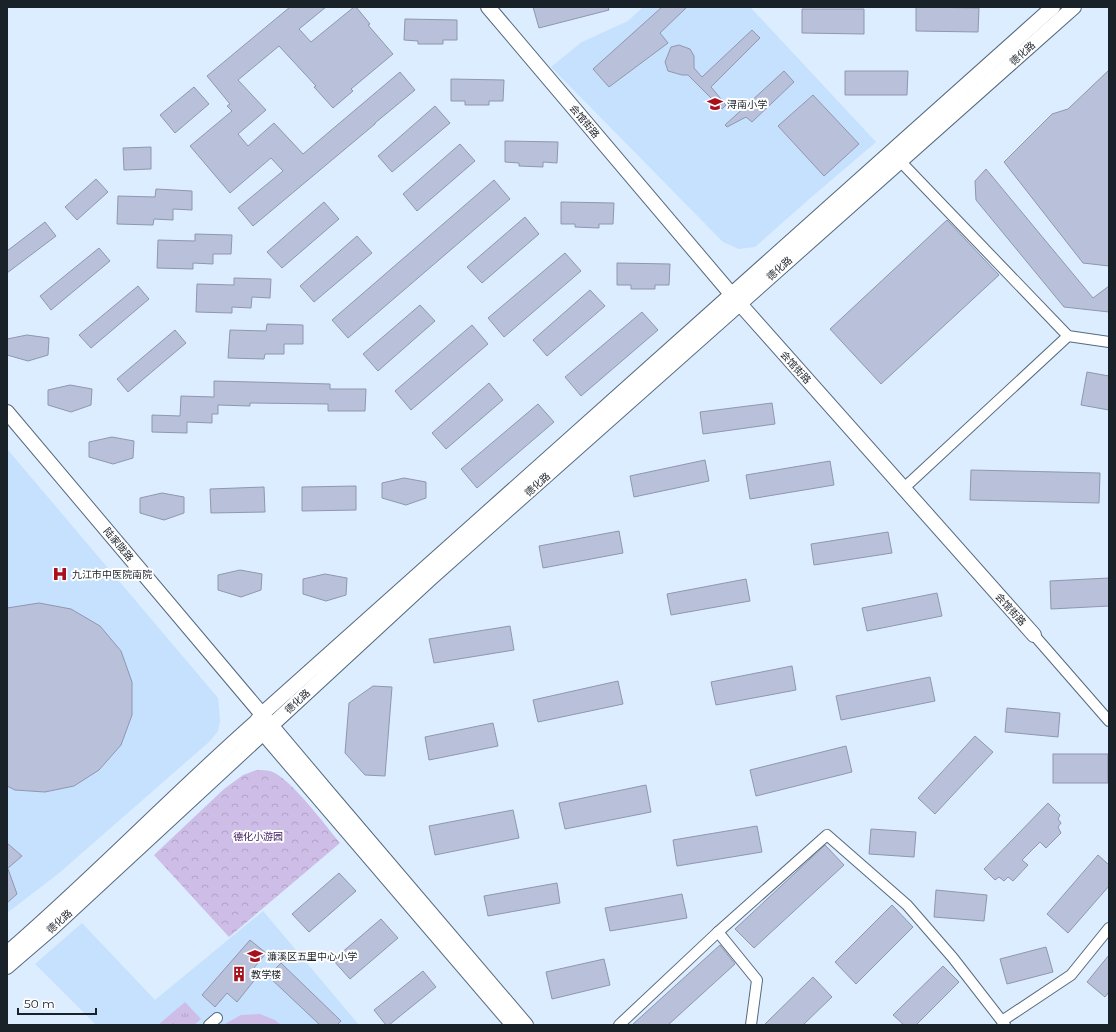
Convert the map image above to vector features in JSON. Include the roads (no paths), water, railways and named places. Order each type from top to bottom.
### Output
[{"type":"main road","name":"会馆街路","points":[[488,7],[736,299],[1034,635]]},
{"type":"main road","name":"德化路","points":[[7,967],[50,930],[263,723],[431,578],[1053,7]]},
{"type":"main road","name":"德化路","points":[[736,299],[900,161],[1074,7]]},
{"type":"main road","name":"陆家陇路","points":[[7,412],[263,723]]},
{"type":"main road","name":"德化路","points":[[7,953],[40,925],[213,761],[263,723]]},
{"type":"main road","points":[[263,723],[513,1025]]},
{"type":"main road","points":[[263,723],[526,1025]]},
{"type":"street","points":[[900,161],[1068,336],[1109,342]]},
{"type":"street","points":[[904,488],[1068,336]]},
{"type":"street","name":"会馆街路","points":[[1034,635],[1109,721]]},
{"type":"street","points":[[619,1025],[718,932],[827,835],[907,905],[953,958],[1003,1023],[1071,975],[1109,928]]},
{"type":"street","points":[[718,932],[757,980],[751,1025]]},
{"type":"place","name":"浔南小学","points":[[715,104]]},
{"type":"place","name":"九江市中医院南院","points":[[60,574]]},
{"type":"place","name":"濂溪区五里中心小学","points":[[255,956]]},
{"type":"place","name":"教学楼","points":[[239,974]]},
{"type":"park label","name":"德化小游园","points":[[258,836]]}]
